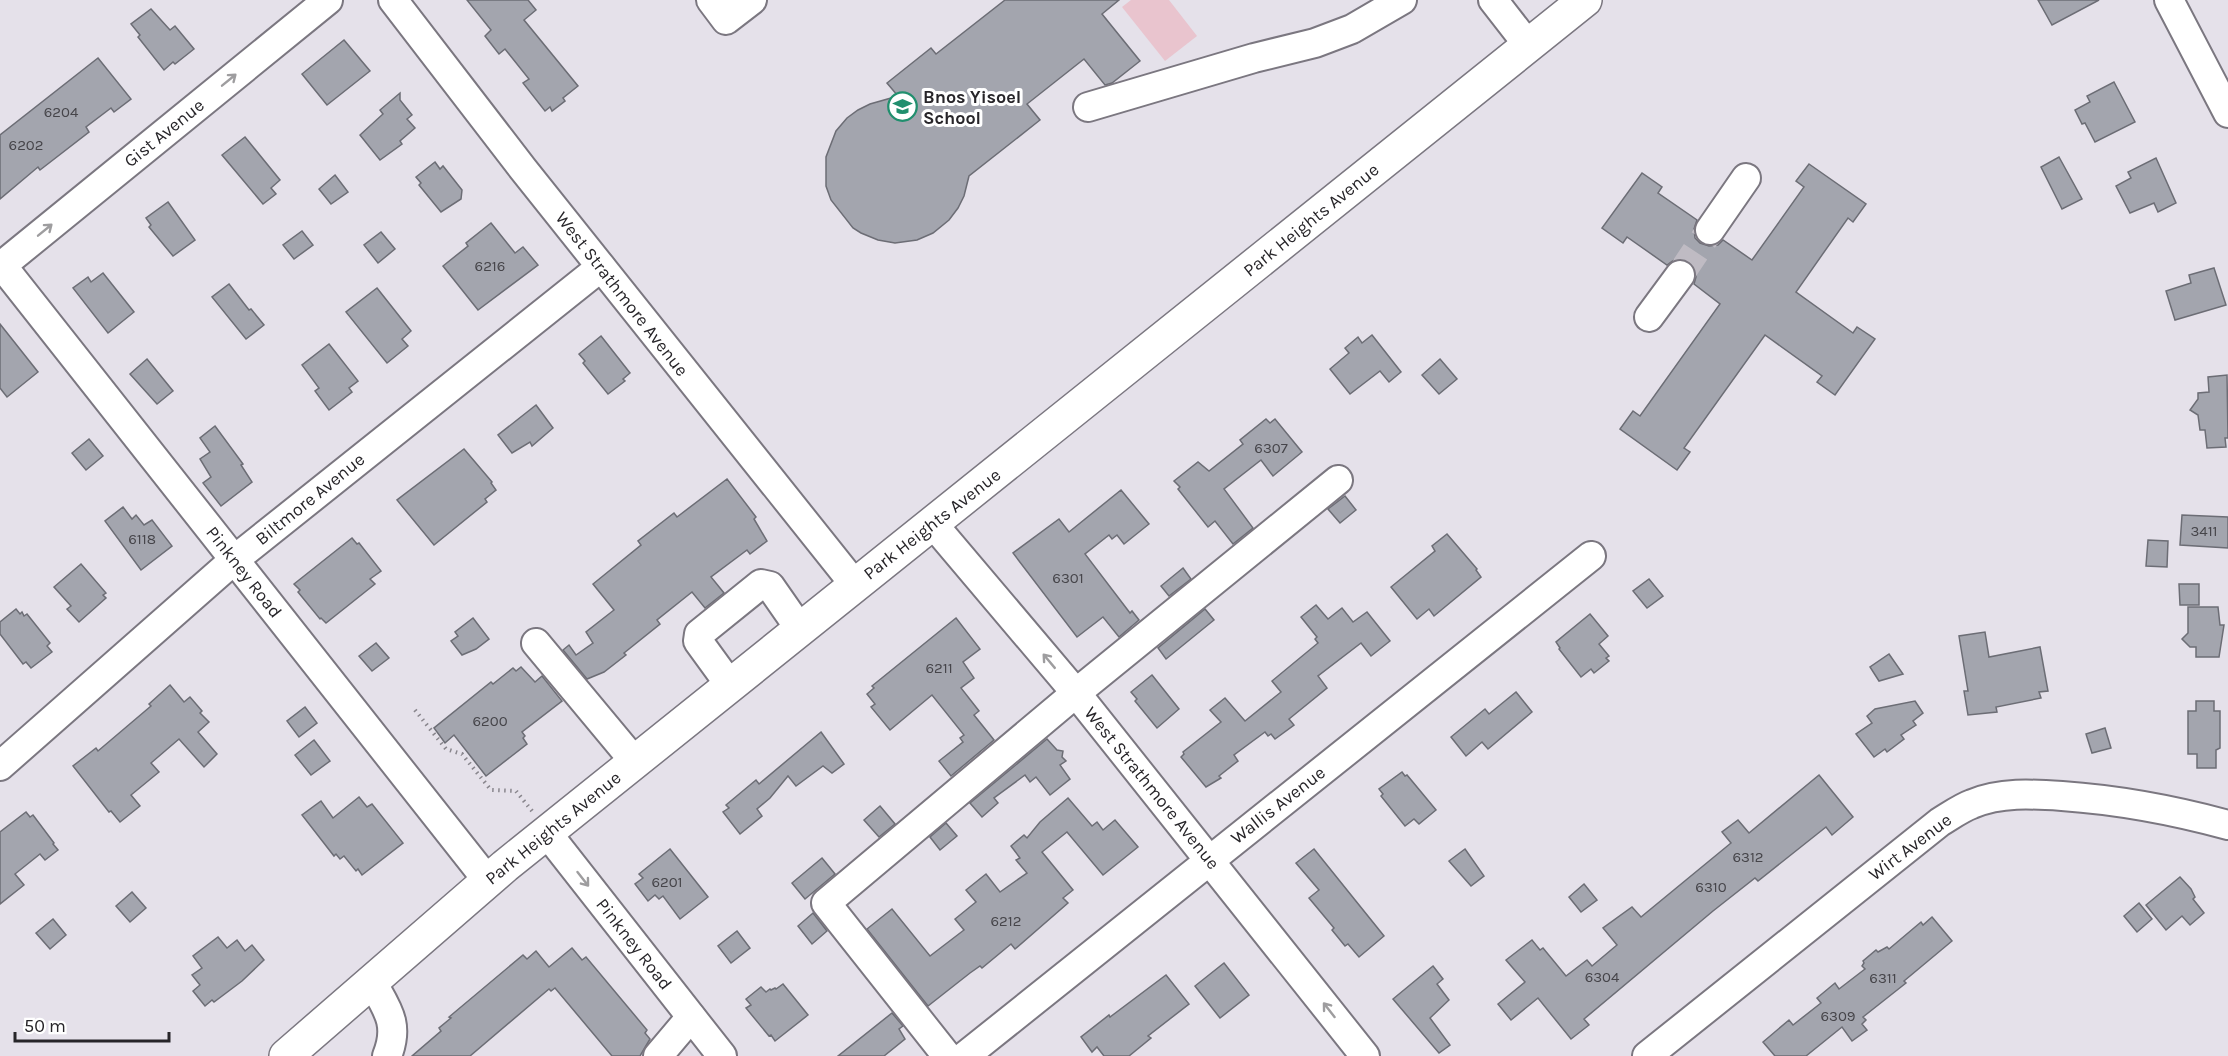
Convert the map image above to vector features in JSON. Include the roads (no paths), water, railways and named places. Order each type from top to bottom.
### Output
[{"type":"main road","name":"Park Heights Avenue","points":[[286,1056],[488,881],[540,822],[634,762],[1586,0]]},
{"type":"street","name":"Gist Avenue","points":[[1,265],[328,0]]},
{"type":"street","name":"West Strathmore Avenue","points":[[393,0],[601,267],[855,585]]},
{"type":"street","points":[[711,0],[726,20],[752,0]]},
{"type":"street","points":[[1088,107],[1254,58],[1315,43],[1352,29],[1402,0]]},
{"type":"street","points":[[1493,0],[1528,45]]},
{"type":"street","points":[[2169,0],[2228,113]]},
{"type":"street","points":[[1710,230],[1746,178]]},
{"type":"street","name":"Pinkney Road","points":[[1,265],[488,881]]},
{"type":"street","name":"Biltmore Avenue","points":[[0,765],[234,560],[601,267]]},
{"type":"street","points":[[1649,317],[1680,275]]},
{"type":"street","points":[[947,1056],[826,903],[1076,693],[1338,480]]},
{"type":"street","name":"West Strathmore Avenue","points":[[933,524],[1076,693],[1365,1056]]},
{"type":"street","name":"Wallis Avenue","points":[[965,1056],[1591,556]]},
{"type":"street","points":[[730,685],[698,641],[699,634],[761,584],[770,586],[800,629]]},
{"type":"street","points":[[536,643],[634,762]]},
{"type":"street","name":"Wirt Avenue","points":[[1647,1056],[1940,822],[1972,804],[1996,797],[2021,794],[2105,799],[2155,807],[2228,825]]},
{"type":"street","name":"Pinkney Road","points":[[540,822],[722,1056]]},
{"type":"street","points":[[372,982],[391,1018],[394,1040],[387,1056]]},
{"type":"street","points":[[658,1056],[691,1017]]},
{"type":"tunnel","points":[[1680,275],[1710,230]]},
{"type":"place","name":"Bnos Yisoel School","points":[[902,107]]}]
